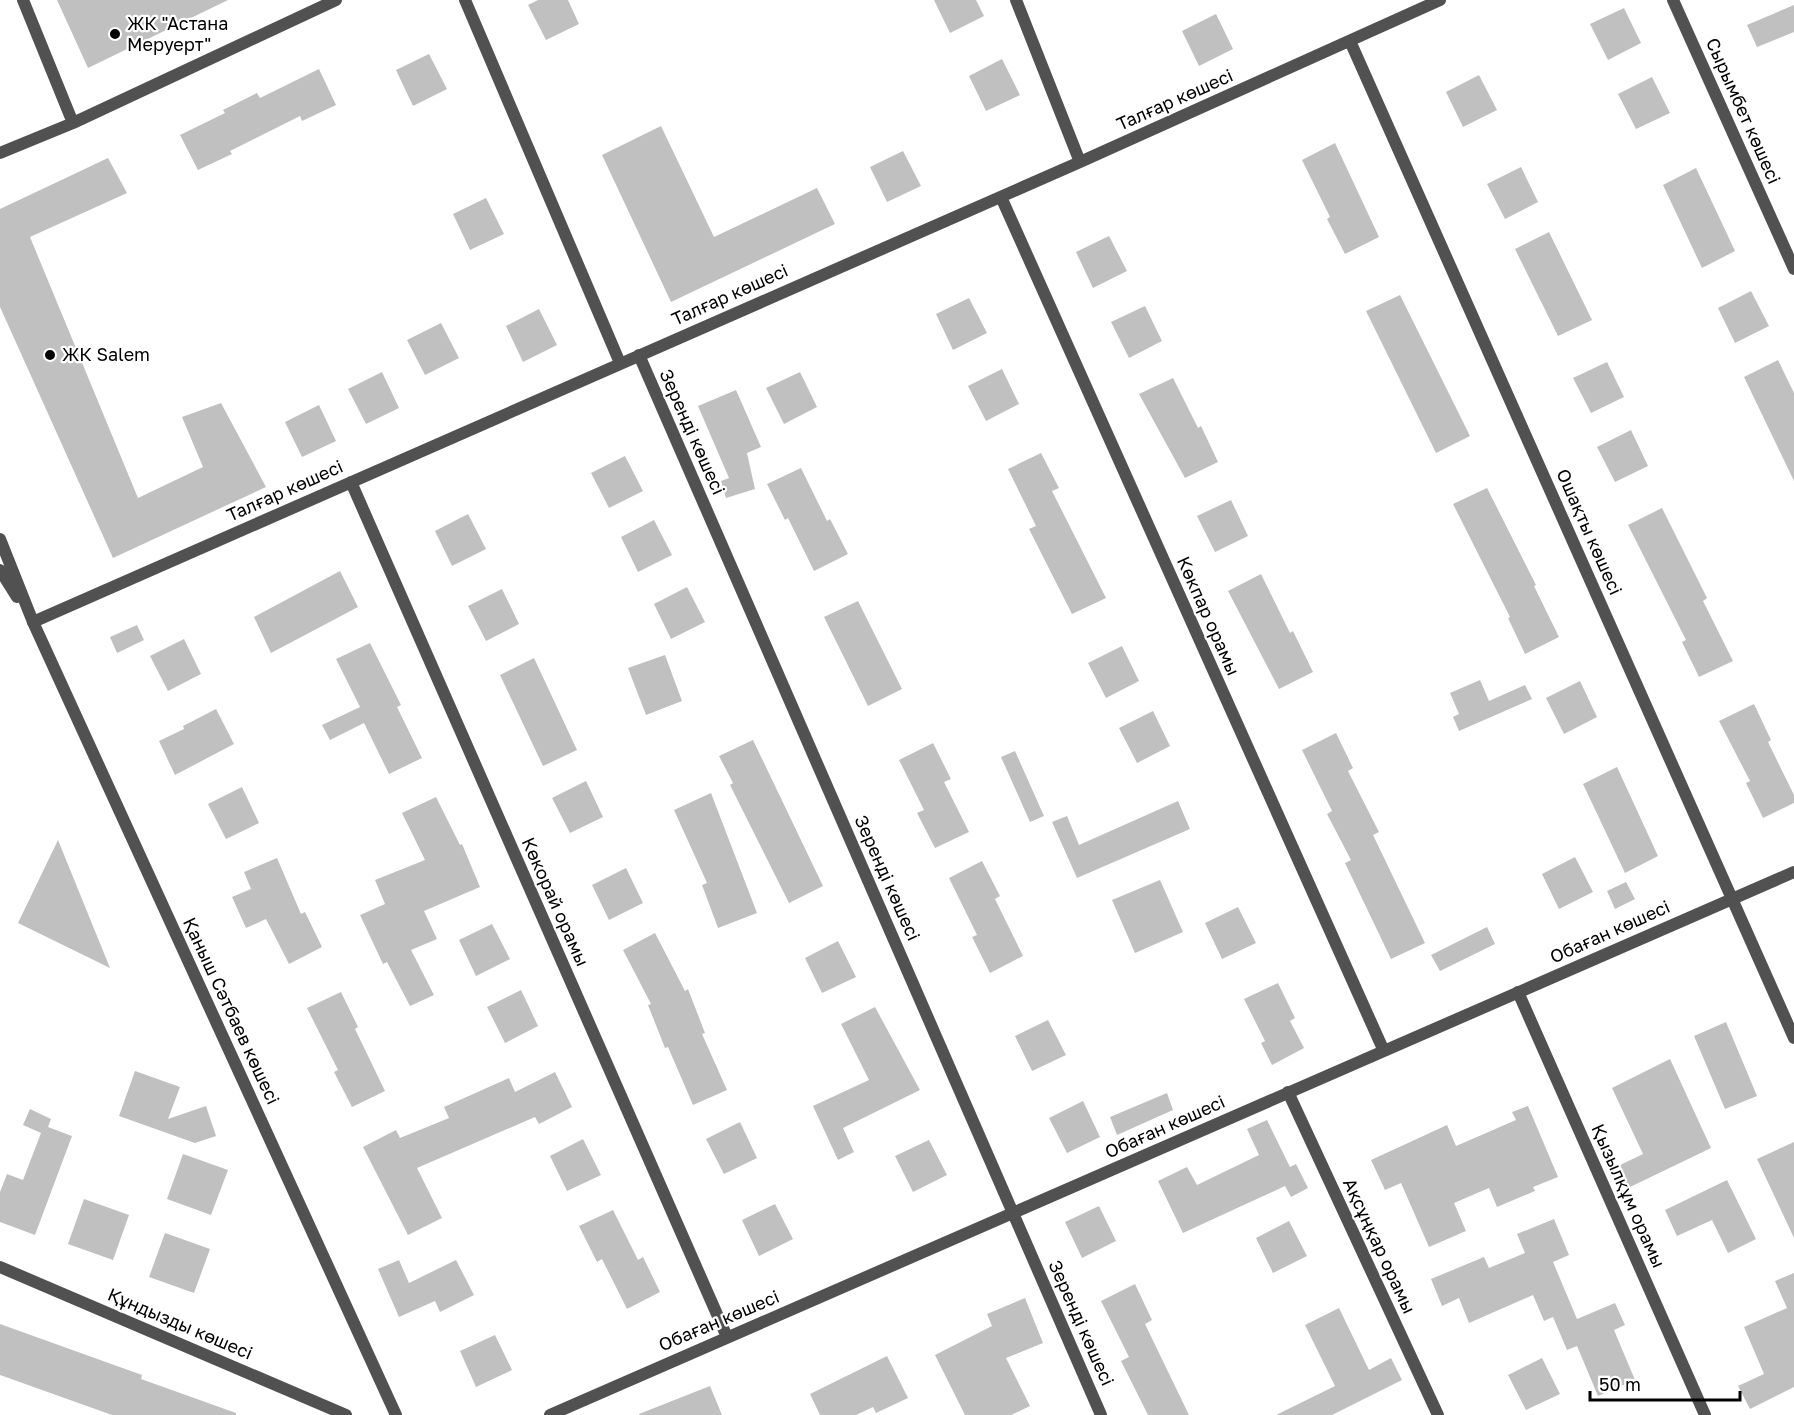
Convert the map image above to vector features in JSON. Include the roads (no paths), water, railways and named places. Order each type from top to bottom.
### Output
[{"type":"street","points":[[23,0],[73,123]]},
{"type":"street","points":[[0,153],[73,123],[336,0]]},
{"type":"street","points":[[465,0],[620,363]]},
{"type":"street","points":[[1016,0],[1080,162]]},
{"type":"street","name":"Талғар көшесі","points":[[33,622],[1001,197],[1440,0]]},
{"type":"street","name":"Сырымбет көшесі","points":[[1673,0],[1794,269]]},
{"type":"street","name":"Ошақты көшесі","points":[[1350,41],[1794,1038]]},
{"type":"street","name":"Көкпар орамы","points":[[1001,197],[1383,1049]]},
{"type":"street","name":"Зеренді көшесі","points":[[639,355],[1101,1415]]},
{"type":"street","name":"Көкорай орамы","points":[[351,482],[727,1337]]},
{"type":"street","name":"Қаныш Сәтбаев көшесі","points":[[0,539],[33,622],[396,1415]]},
{"type":"street","name":"Қаныш Сәтбаев көшесі","points":[[0,570],[33,622]]},
{"type":"street","name":"Обаған көшесі","points":[[550,1415],[1014,1214],[1383,1049],[1794,872]]},
{"type":"street","name":"Қызылқұм орамы","points":[[1518,992],[1705,1415]]},
{"type":"street","name":"Ақсұңқар орамы","points":[[1288,1092],[1438,1415]]},
{"type":"street","name":"Құндызды көшесі","points":[[0,1267],[346,1415]]},
{"type":"place","name":"ЖК \"Астана Меруерт\"","points":[[115,34]]},
{"type":"place","name":"ЖК Salem","points":[[50,355]]}]
